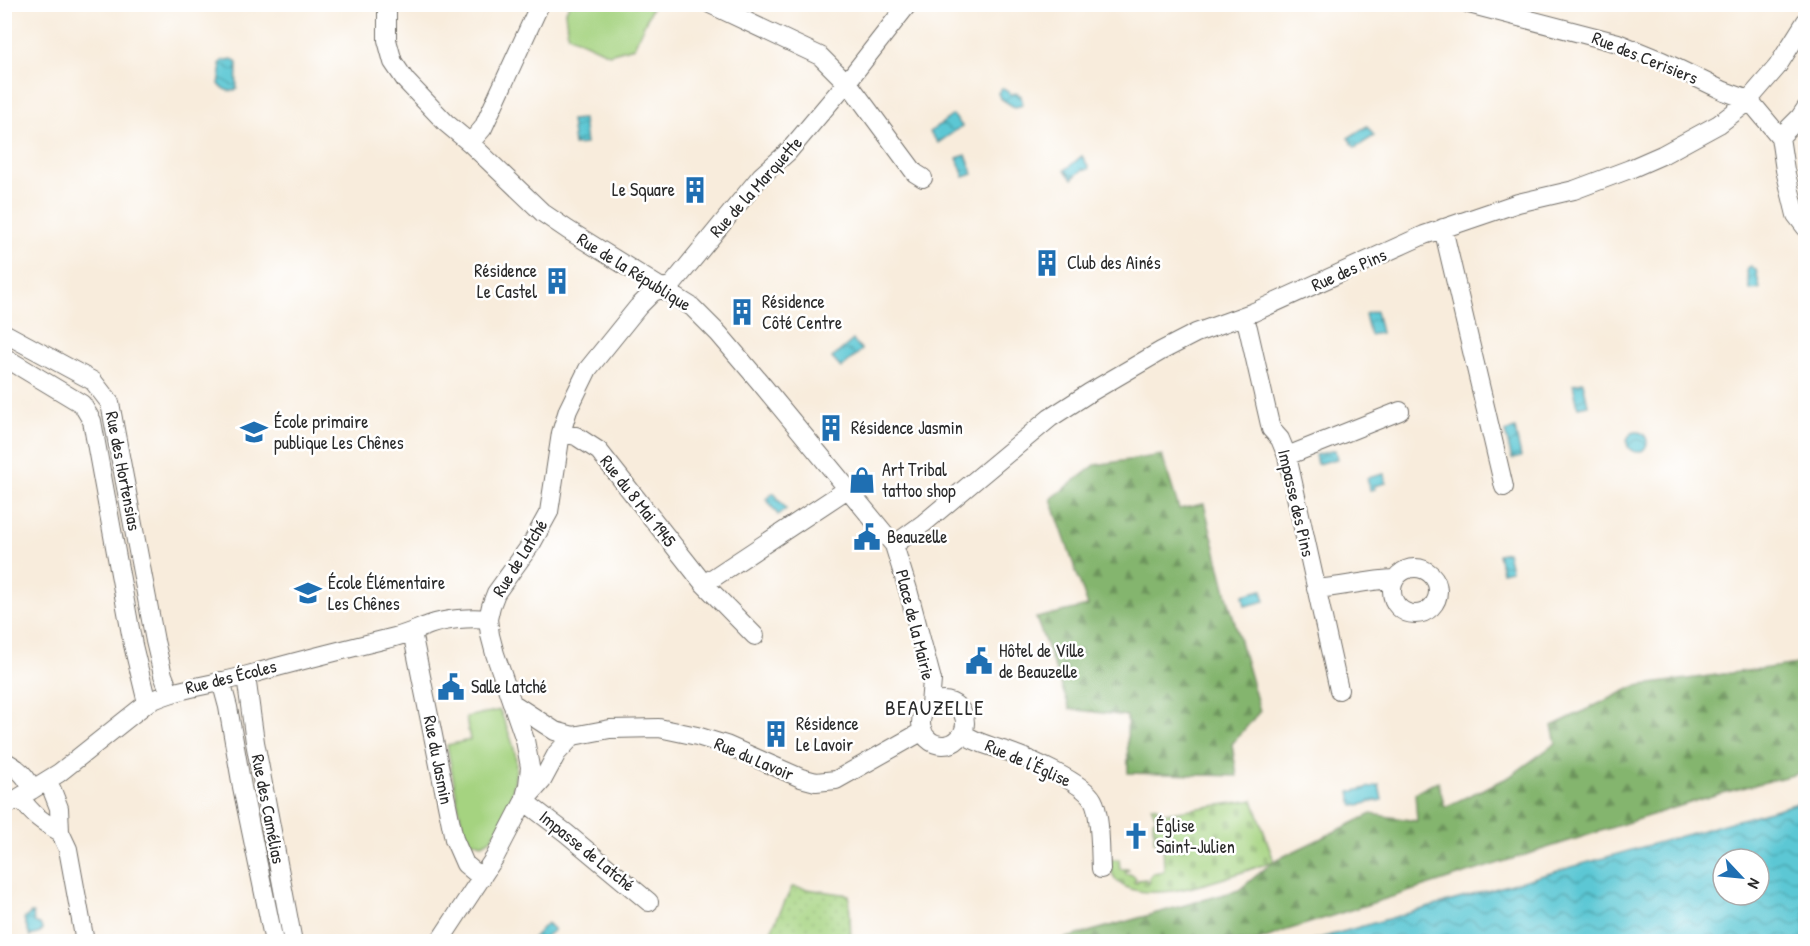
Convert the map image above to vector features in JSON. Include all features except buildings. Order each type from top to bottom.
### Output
[{"type":"street","name":"Rue de la République","points":[[387,4],[387,40],[393,62],[406,81],[446,123],[543,213],[692,307],[719,334],[894,545]]},
{"type":"street","points":[[470,143],[483,128],[540,4]]},
{"type":"street","points":[[710,4],[820,56],[847,82],[915,173],[923,178]]},
{"type":"street","name":"Rue de la Marquette","points":[[663,288],[672,285],[760,176],[788,152],[908,4]]},
{"type":"street","name":"Rue des Cerisiers","points":[[1469,4],[1618,43],[1749,100]]},
{"type":"street","name":"Rue des Pins","points":[[894,545],[924,523],[1050,418],[1161,351],[1196,333],[1244,316],[1443,228],[1518,203],[1574,190],[1630,169],[1662,155],[1719,124],[1749,100],[1777,67],[1806,21]]},
{"type":"street","points":[[1749,100],[1780,137],[1796,215],[1806,228]]},
{"type":"street","points":[[1780,137],[1806,108]]},
{"type":"street","points":[[1443,228],[1504,487]]},
{"type":"street","name":"Rue de Latché","points":[[439,942],[482,878],[524,801],[530,767],[525,740],[490,635],[488,619],[491,606],[496,593],[532,543],[549,512],[561,433],[568,410],[588,369],[638,307],[653,292],[663,288]]},
{"type":"street","name":"Impasse des Pins","points":[[1244,316],[1271,429],[1280,439],[1287,456],[1339,690]]},
{"type":"street","name":"Rue des Hortensias","points":[[4,333],[93,381],[110,403],[155,641],[170,693]]},
{"type":"street","name":"Rue des Hortensias","points":[[21,342],[6,362],[82,404],[92,422],[133,645],[147,703]]},
{"type":"street","points":[[1287,456],[1400,411]]},
{"type":"street","name":"Rue du 8 Mai 1945","points":[[561,433],[576,436],[599,451],[704,584],[755,636]]},
{"type":"street","points":[[704,584],[849,488]]},
{"type":"street","name":"Rue des Hortensias","points":[[115,545],[137,541]]},
{"type":"street","name":"Place de la Mairie","points":[[894,545],[932,680],[930,705],[922,717],[922,731]]},
{"type":"street","points":[[1316,589],[1395,579]]},
{"type":"street","name":"Rue des Écoles","points":[[19,797],[59,772],[147,703],[170,693],[246,676],[283,664],[412,632],[438,622],[488,619]]},
{"type":"street","name":"Rue du Jasmin","points":[[412,632],[454,839],[465,864],[482,878]]},
{"type":"street","name":"Rue des Camélias","points":[[246,676],[255,742],[293,942]]},
{"type":"street","name":"Rue des Camélias","points":[[221,681],[274,942]]},
{"type":"street","name":"Place de la Mairie","points":[[930,705],[944,701],[957,706],[964,718],[963,733]]},
{"type":"street","points":[[512,703],[555,731],[573,736],[557,753],[542,781],[524,801]]},
{"type":"street","name":"Rue du Lavoir","points":[[573,736],[610,729],[659,728],[726,745],[801,778],[816,782],[836,780],[922,731]]},
{"type":"street","points":[[922,731],[934,743],[942,744],[950,743],[963,733]]},
{"type":"street","name":"Rue de l'Église","points":[[963,733],[970,739],[1024,757],[1079,785],[1093,800],[1098,819],[1101,869]]},
{"type":"street","points":[[4,761],[28,779],[19,797]]},
{"type":"street","points":[[19,797],[52,790],[58,808],[60,832],[68,849],[85,942]]},
{"type":"street","points":[[19,797],[28,810],[60,832]]},
{"type":"street","name":"Impasse de Latché","points":[[524,801],[649,902]]},
{"type":"green space","points":[[569,4],[653,5],[634,47],[609,54],[568,35],[565,13]]},
{"type":"green space","points":[[1162,455],[1179,509],[1204,504],[1260,711],[1232,744],[1237,776],[1128,773],[1127,716],[1070,709],[1036,618],[1088,606],[1051,499],[1095,465]]},
{"type":"green space","points":[[1805,663],[1805,772],[1715,795],[1258,941],[1056,941],[1239,890],[1274,861],[1371,814],[1417,821],[1415,793],[1438,781],[1445,807],[1509,777],[1556,743],[1552,726],[1636,686]]},
{"type":"green space","points":[[500,710],[514,750],[516,764],[514,782],[510,802],[498,829],[488,841],[482,844],[471,841],[463,831],[447,745],[470,740],[466,717]]},
{"type":"green space","points":[[1253,800],[1274,861],[1217,881],[1171,891],[1150,892],[1131,889],[1114,877],[1107,860],[1119,859],[1120,869],[1129,869],[1125,871],[1126,874],[1136,878],[1134,882],[1136,883],[1138,880],[1146,879],[1148,883],[1154,873],[1164,871],[1163,842],[1154,841],[1154,831],[1157,830],[1153,829],[1153,820],[1156,818],[1151,806],[1157,807],[1158,814]]},
{"type":"green space","points":[[792,887],[849,895],[851,941],[766,941]]},
{"type":"water","points":[[232,59],[237,63],[237,88],[230,91],[219,84],[220,64],[222,61]]},
{"type":"water","points":[[1002,88],[1011,94],[1017,93],[1021,96],[1022,104],[1014,107],[1000,98],[998,93]]},
{"type":"water","points":[[953,115],[962,126],[938,143],[930,132]]},
{"type":"water","points":[[583,119],[586,144],[574,145],[571,120]]},
{"type":"water","points":[[1367,126],[1374,136],[1355,148],[1348,138]]},
{"type":"water","points":[[966,155],[973,174],[964,177],[957,158]]},
{"type":"water","points":[[1082,156],[1089,168],[1083,169],[1072,179],[1065,170]]},
{"type":"water","points":[[1751,266],[1756,270],[1760,289],[1750,290],[1747,272]]},
{"type":"water","points":[[1376,311],[1381,333],[1370,335],[1365,314]]},
{"type":"water","points":[[853,340],[862,350],[841,368],[832,358]]},
{"type":"water","points":[[1583,382],[1588,405],[1578,407],[1573,384]]},
{"type":"water","points":[[1515,429],[1521,457],[1512,459],[1505,432]]},
{"type":"water","points":[[1637,432],[1644,435],[1647,442],[1644,449],[1637,452],[1630,449],[1627,442],[1630,435]]},
{"type":"water","points":[[1335,450],[1337,459],[1317,464],[1315,455]]},
{"type":"water","points":[[1384,474],[1386,483],[1374,486],[1375,489],[1370,490],[1367,478]]},
{"type":"water","points":[[774,493],[786,509],[778,515],[766,499]]},
{"type":"water","points":[[1507,552],[1511,570],[1502,572],[1498,554]]},
{"type":"water","points":[[1262,590],[1265,601],[1245,606],[1243,595]]},
{"type":"water","points":[[1379,785],[1382,800],[1353,806],[1350,792]]},
{"type":"water","points":[[1805,801],[1805,941],[1310,941]]},
{"type":"water","points":[[33,913],[34,922],[40,924],[42,929],[40,933],[30,936],[24,919]]},
{"type":"water","points":[[547,923],[554,930],[540,941],[531,940]]},
{"type":"place","name":"Le Square","points":[[695,190]]},
{"type":"place","name":"Club des Ainés","points":[[1047,263]]},
{"type":"place","name":"Résidence Le Castel","points":[[557,281]]},
{"type":"place","name":"Résidence Côté Centre","points":[[742,312]]},
{"type":"place","name":"Résidence Jasmin","points":[[831,428]]},
{"type":"place","name":"École primaire publique Les Chênes","points":[[254,432]]},
{"type":"place","name":"Art Tribal tattoo shop","points":[[862,480]]},
{"type":"place","name":"Beauzelle","points":[[867,537]]},
{"type":"place","name":"École Élémentaire Les Chênes","points":[[308,593]]},
{"type":"place","name":"Hôtel de Ville de Beauzelle","points":[[979,661]]},
{"type":"place","name":"Salle Latché","points":[[451,687]]},
{"type":"place","name":"Résidence Le Lavoir","points":[[776,734]]},
{"type":"place","name":"Église Saint-Julien","points":[[1136,836]]},
{"type":"district","name":"BEAUZELLE","points":[[935,708]]}]
